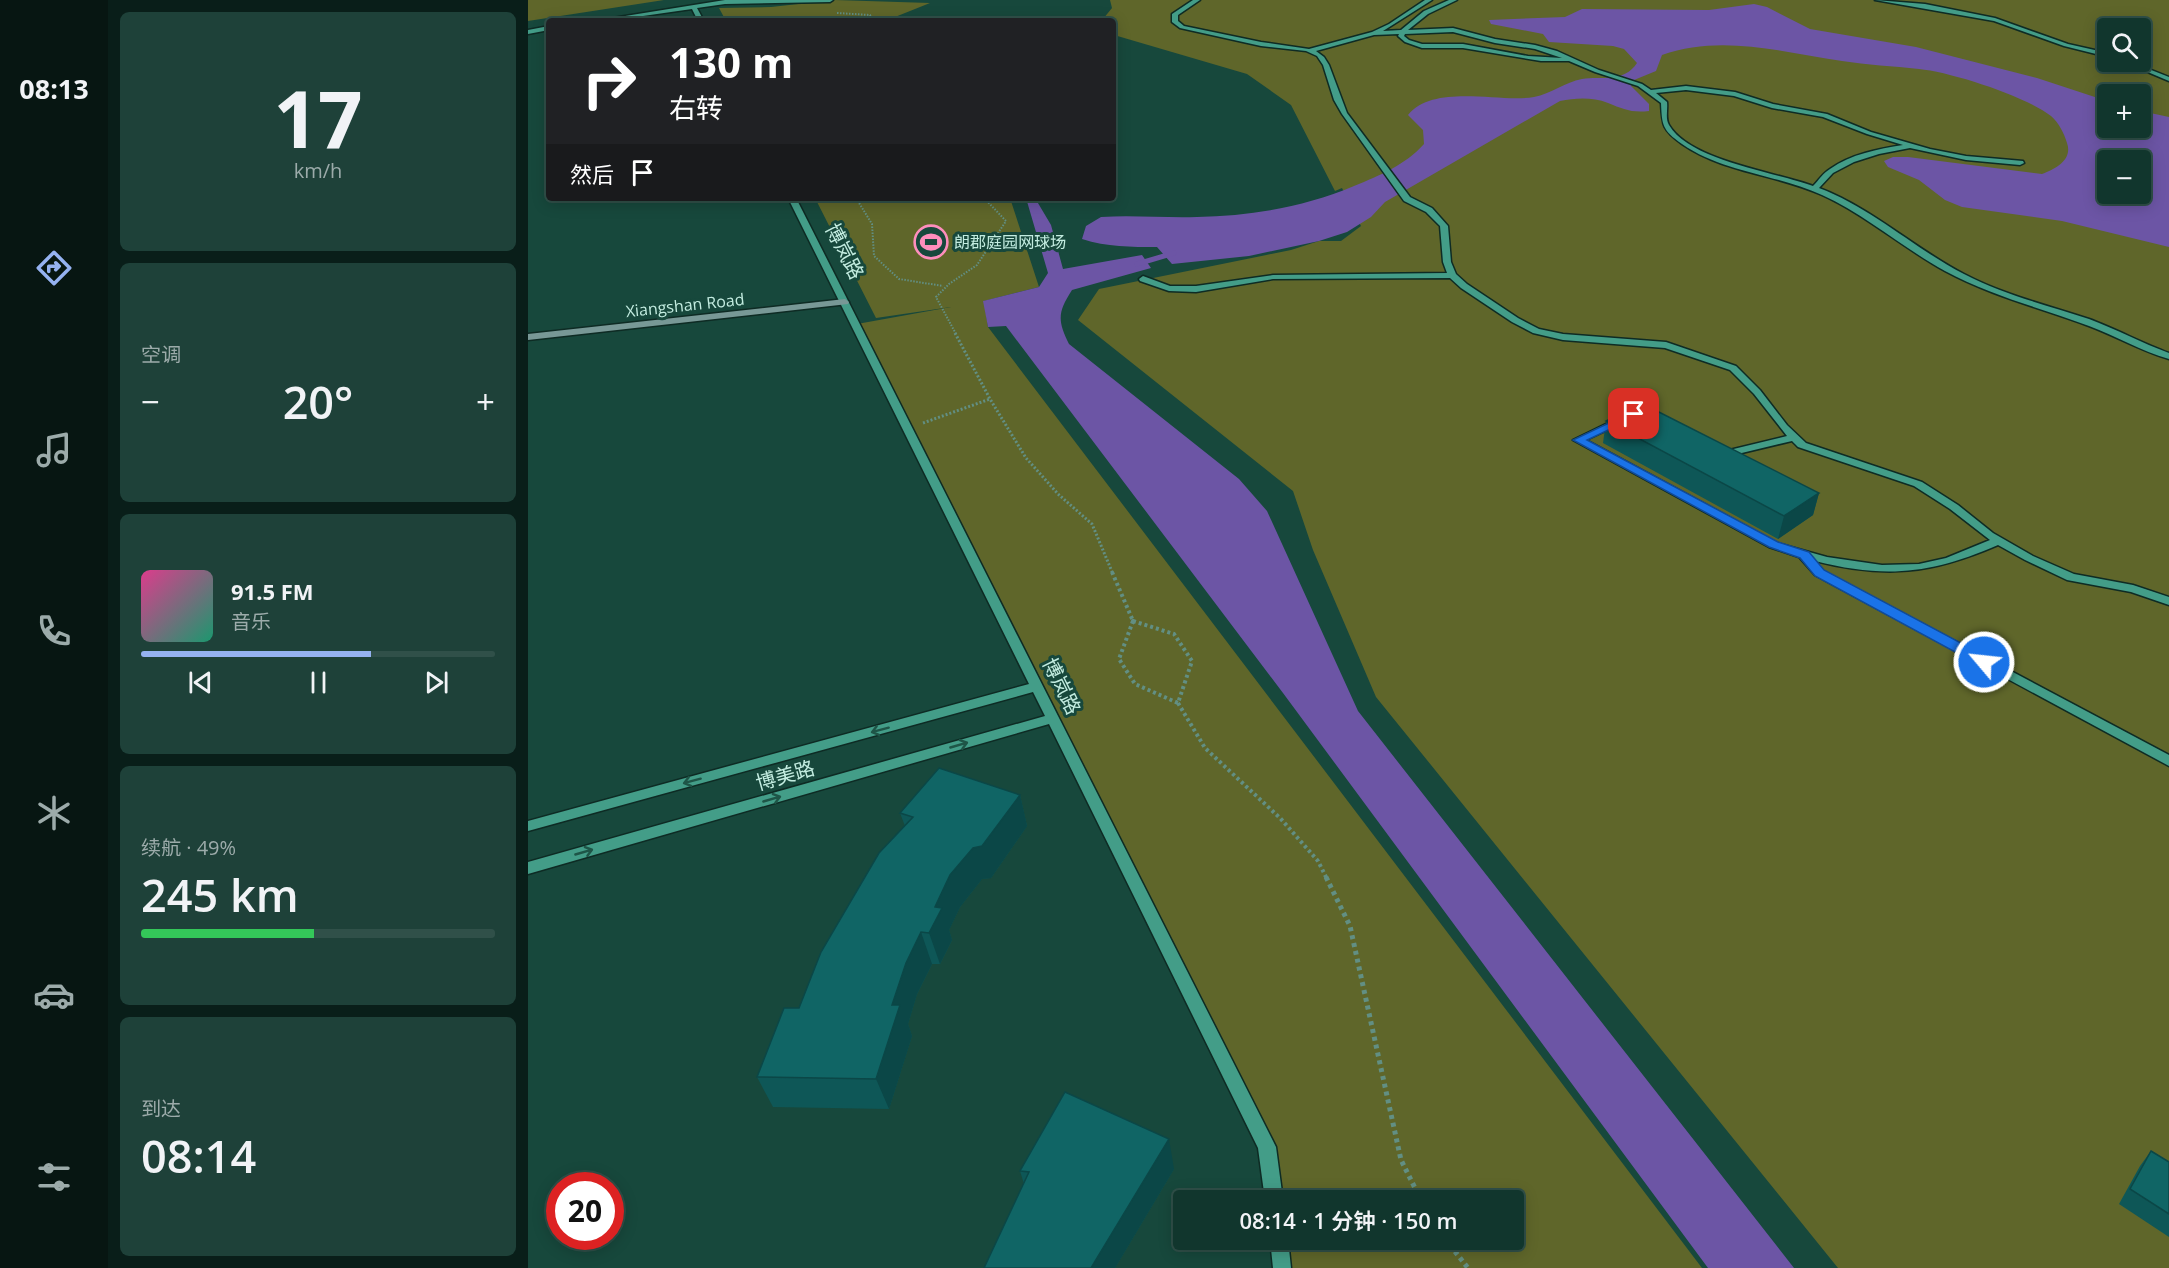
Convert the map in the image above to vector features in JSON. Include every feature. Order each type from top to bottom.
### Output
[{"type":"main road","name":"Xiangshan Road","points":[[528,337],[845,302]]},
{"type":"street","points":[[616,18],[725,2],[830,0]]},
{"type":"street","points":[[1197,0],[1175,14],[1175,22],[1182,27],[1267,45],[1311,50],[1374,33],[1391,25],[1429,0]]},
{"type":"street","points":[[1454,0],[1436,7],[1409,25],[1401,36],[1404,40],[1425,46],[1462,46],[1527,58],[1556,61],[1569,59]]},
{"type":"street","points":[[1878,0],[1925,6],[1984,18],[2097,53]]},
{"type":"street","points":[[693,6],[699,18]]},
{"type":"street","points":[[528,32],[546,29]]},
{"type":"street","points":[[1374,33],[1402,33],[1426,29],[1453,30],[1495,41],[1535,46],[1640,85],[1664,102],[1664,121],[1687,145],[1741,168],[1814,189],[1856,211],[1921,254],[1992,291],[2086,322],[2169,356]]},
{"type":"street","points":[[1311,50],[1321,56],[1334,87],[1335,99],[1407,199],[1429,210],[1444,226],[1447,262],[1452,275],[1473,292],[1536,331],[1563,337],[1666,345],[1732,368],[1757,392],[1802,445],[1918,484],[2029,558],[2072,576],[2133,589],[2169,601]]},
{"type":"street","points":[[2151,72],[2169,79]]},
{"type":"street","points":[[1650,92],[1686,88],[1735,94],[1772,106],[1825,115],[1869,133],[1911,146],[1966,158],[2020,163]]},
{"type":"street","points":[[1814,189],[1835,168],[1858,157],[1911,146]]},
{"type":"street","name":"博岚路","points":[[794,201],[1267,1147],[1273,1190]]},
{"type":"street","points":[[1143,279],[1169,288],[1196,289],[1273,277],[1452,275]]},
{"type":"street","points":[[1634,414],[1578,440],[1773,544],[1804,555],[1883,570],[1912,568],[1964,554],[1999,540]]},
{"type":"street","points":[[1706,451],[1716,456],[1794,436]]},
{"type":"street","points":[[1804,555],[1819,573],[2169,761]]},
{"type":"street","name":"博美路","points":[[528,826],[1037,686]]},
{"type":"street","name":"博美路","points":[[528,868],[1053,718]]},
{"type":"street","points":[[1280,1250],[1282,1268]]},
{"type":"path","points":[[858,201],[872,224],[874,256],[899,279],[943,286]]},
{"type":"path","points":[[986,201],[1001,213],[1006,221],[1001,231],[989,244],[985,255],[974,267],[943,286],[936,297],[990,399],[1026,458],[1058,494],[1092,524],[1133,621],[1119,659],[1135,684],[1178,703],[1205,748],[1280,818],[1318,861],[1350,926],[1401,1160],[1416,1190]]},
{"type":"path","points":[[909,428],[990,399]]},
{"type":"path","points":[[1133,621],[1174,634],[1192,662],[1178,703]]},
{"type":"path","points":[[1453,1250],[1467,1268]]},
{"type":"green space","points":[[528,0],[664,0],[546,18],[528,21]]},
{"type":"green space","points":[[835,0],[930,3],[892,18],[724,18],[719,8],[771,7]]},
{"type":"green space","points":[[1110,0],[2169,0],[2169,1268],[1838,1268],[1376,697],[1313,550],[1293,491],[1078,320],[1099,289],[1291,250],[1319,241],[1341,241],[1361,226],[1342,188],[1335,191],[1291,105],[1247,74],[1116,36],[1116,18],[1104,18],[1112,8]]},
{"type":"green space","points":[[817,201],[1011,201],[1039,287],[984,301],[988,327],[1702,1268],[1282,1268],[1280,1250],[1524,1250],[1524,1190],[1273,1190],[1267,1147],[857,324],[951,307],[876,318]]},
{"type":"shaded area","points":[[1754,4],[1767,7],[1810,29],[1916,47],[2037,78],[2097,98],[2097,138],[2151,138],[2151,113],[2169,117],[2169,247],[2062,221],[1962,207],[1945,200],[1919,180],[1888,167],[1884,161],[1893,157],[1908,157],[2042,174],[2047,172],[2065,159],[2067,143],[2061,128],[2051,116],[2024,101],[1987,86],[1933,71],[1729,45],[1684,49],[1662,55],[1656,71],[1634,80],[1631,86],[1649,104],[1649,111],[1627,110],[1590,99],[1560,101],[1385,202],[1371,217],[1347,232],[1319,241],[1249,256],[1172,264],[1157,247],[1128,247],[1082,239],[1086,226],[1101,217],[1238,215],[1297,205],[1354,186],[1401,164],[1424,144],[1423,130],[1408,115],[1419,105],[1434,100],[1468,96],[1534,97],[1582,79],[1626,74],[1637,63],[1624,49],[1613,46],[1549,42],[1543,34],[1491,24],[1489,20],[1565,17],[1582,9],[1709,10]]},
{"type":"shaded area","points":[[1027,201],[1037,201],[1051,225],[1063,269],[1142,255],[1151,268],[1072,290],[1064,304],[1061,316],[1062,329],[1069,344],[1239,479],[1267,511],[1358,711],[1794,1268],[1708,1268],[1283,693],[1006,326],[988,327],[983,301],[1039,287],[1048,273]]},
{"type":"building","points":[[1641,403],[1819,493],[1784,516],[1606,421]]},
{"type":"building","points":[[939,768],[1020,795],[982,846],[973,848],[950,875],[935,907],[942,908],[929,933],[921,932],[906,963],[892,1005],[900,1005],[876,1079],[757,1077],[784,1008],[799,1008],[821,952],[879,853],[913,817],[900,813]]},
{"type":"building","points":[[1065,1092],[1169,1139],[1091,1268],[984,1268],[1029,1172],[1020,1171]]},
{"type":"building","points":[[2151,1151],[2169,1162],[2169,1214],[2130,1189]]},
{"type":"waterway","points":[[1137,264],[1174,253]]},
{"type":"place","name":"朗郡庭园网球场","points":[[931,242]]},
{"type":"route","points":[[1634,414],[1578,440],[1773,544],[1804,555],[1819,573],[1984,662]]}]
